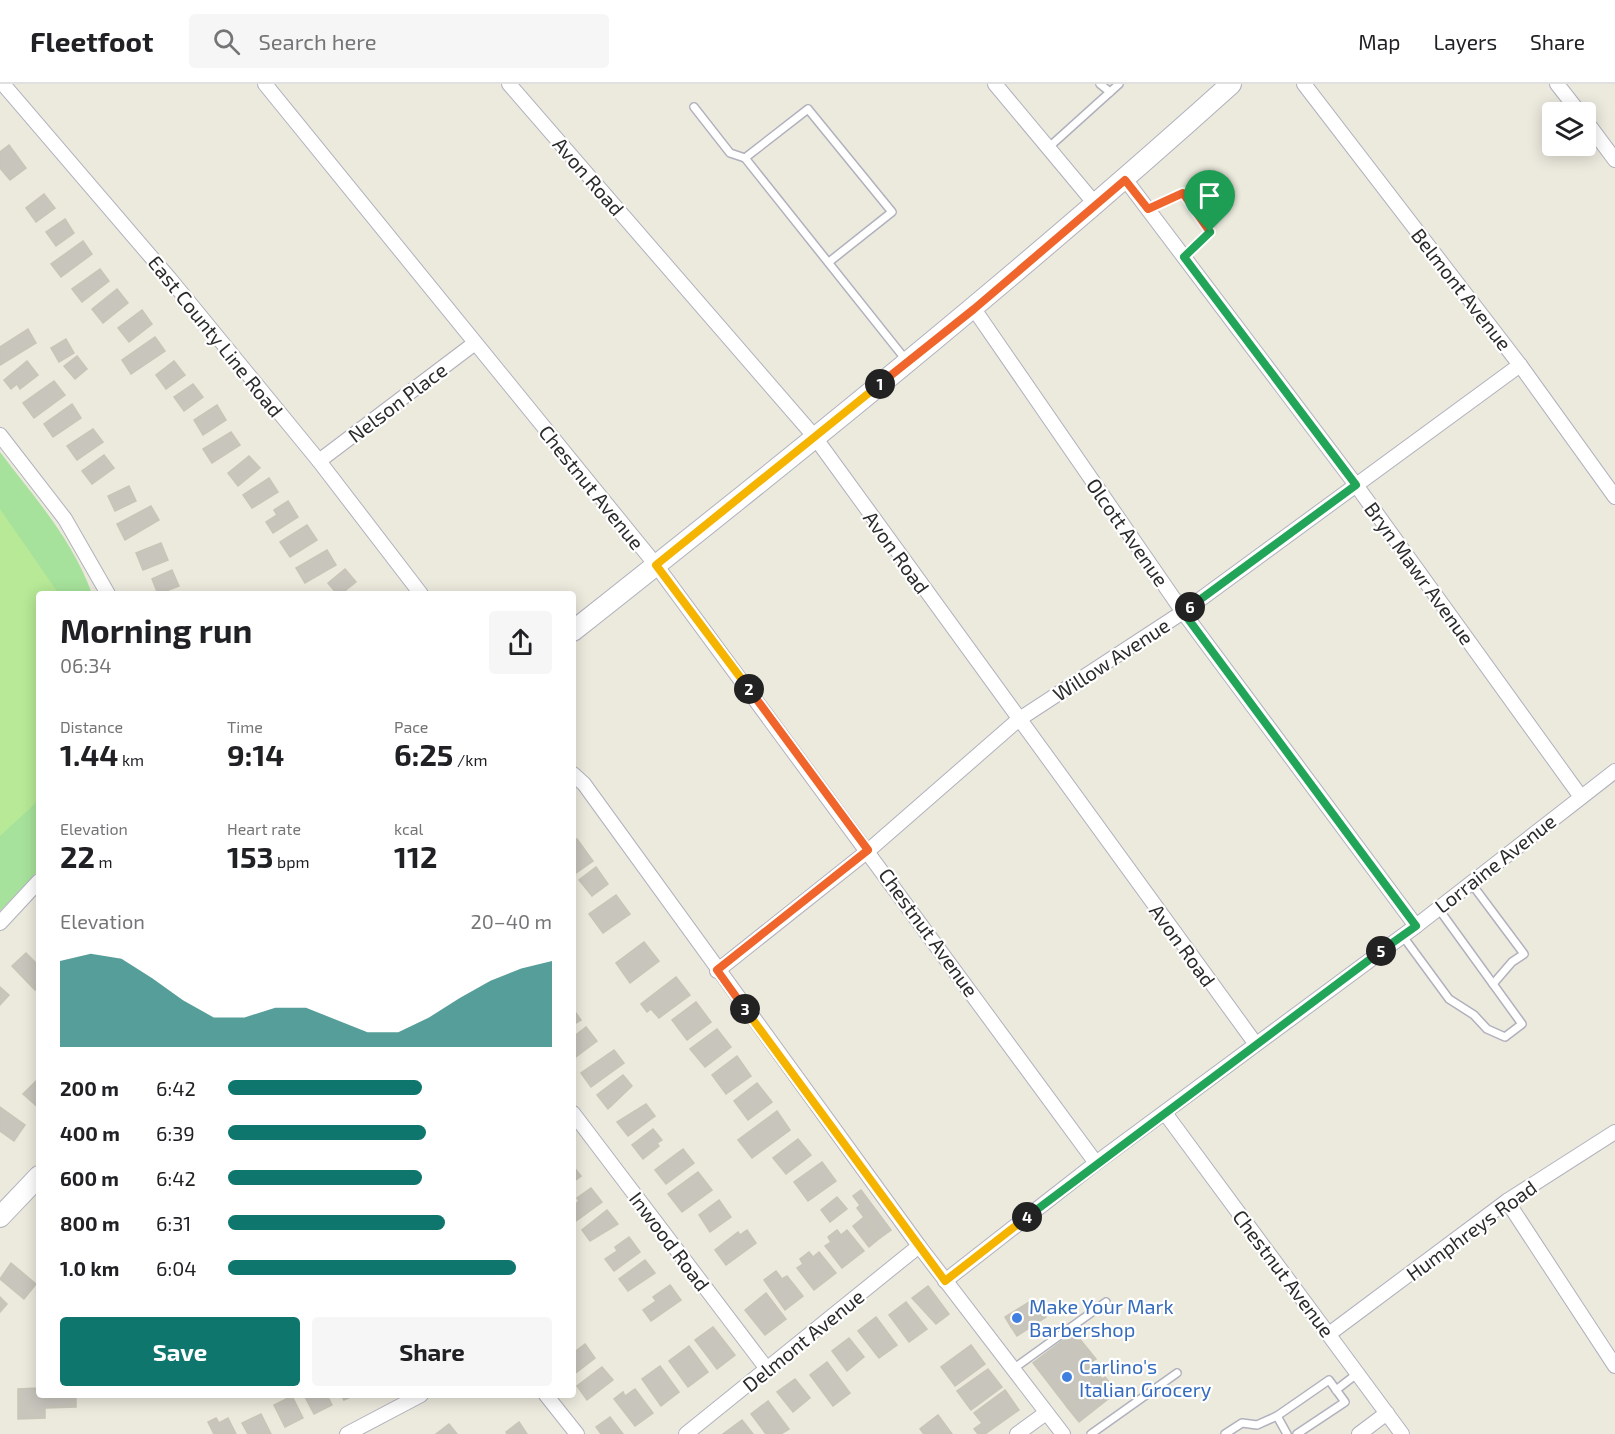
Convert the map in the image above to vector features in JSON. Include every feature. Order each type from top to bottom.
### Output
[{"type":"main road","points":[[576,629],[974,309],[1125,180],[1231,84]]},
{"type":"main road","points":[[0,1217],[36,1179]]},
{"type":"street","name":"Chestnut Avenue","points":[[265,84],[656,565],[868,850],[1096,1163]]},
{"type":"street","name":"Avon Road","points":[[509,84],[814,436],[1018,720],[1255,1043]]},
{"type":"street","points":[[995,84],[1096,205]]},
{"type":"street","name":"Belmont Avenue","points":[[1304,84],[1520,365],[1615,497]]},
{"type":"street","points":[[1557,84],[1571,102]]},
{"type":"street","name":"East County Line Road","points":[[4,91],[170,279],[319,461],[420,591]]},
{"type":"street","points":[[1596,134],[1615,160]]},
{"type":"street","name":"Bryn Mawr Avenue","points":[[1125,180],[1356,485],[1581,796]]},
{"type":"street","name":"Olcott Avenue","points":[[974,309],[1183,612],[1416,926]]},
{"type":"street","name":"Nelson Place","points":[[319,461],[475,343]]},
{"type":"street","name":"Willow Avenue","points":[[717,970],[868,850],[1018,720],[1183,612],[1520,365]]},
{"type":"street","points":[[0,435],[65,519],[106,591]]},
{"type":"street","name":"Lorraine Avenue","points":[[945,1281],[1255,1043],[1416,926],[1615,771]]},
{"type":"street","points":[[576,777],[584,784],[919,1246],[1064,1434]]},
{"type":"street","points":[[0,923],[36,884]]},
{"type":"street","name":"Chestnut Avenue","points":[[1165,1113],[1402,1434]]},
{"type":"street","name":"Inwood Road","points":[[576,1117],[767,1370]]},
{"type":"street","name":"Humphreys Road","points":[[1329,1334],[1507,1202],[1615,1132]]},
{"type":"street","points":[[1507,1202],[1615,1366]]},
{"type":"street","name":"Delmont Avenue","points":[[686,1434],[919,1246]]},
{"type":"street","points":[[347,1434],[415,1398]]},
{"type":"street","points":[[548,1398],[577,1434]]},
{"type":"street","points":[[1017,1434],[1046,1413]]},
{"type":"street","points":[[1359,1434],[1387,1413]]},
{"type":"lane","points":[[1100,84],[1110,92]]},
{"type":"lane","points":[[1048,148],[1119,84]]},
{"type":"lane","points":[[694,107],[730,153],[745,158],[908,362]]},
{"type":"lane","points":[[745,158],[808,109],[892,212],[829,262]]},
{"type":"lane","points":[[1148,209],[1183,193],[1210,232],[1184,257]]},
{"type":"lane","points":[[1471,882],[1524,954],[1512,962],[1493,984]]},
{"type":"lane","points":[[1402,935],[1449,999],[1474,1015],[1486,1029],[1505,1037],[1522,1024],[1438,908]]},
{"type":"lane","points":[[1013,1369],[1106,1302]]},
{"type":"lane","points":[[1091,1434],[1177,1373]]},
{"type":"lane","points":[[1336,1390],[1358,1373]]},
{"type":"lane","points":[[1225,1434],[1242,1423],[1257,1425],[1276,1416],[1329,1380],[1345,1402],[1297,1434]]},
{"type":"lane","points":[[1276,1416],[1287,1434]]},
{"type":"green space","points":[[0,452],[64,537],[91,591],[36,591],[36,873],[0,911]]},
{"type":"green space","points":[[0,509],[57,591],[36,591],[36,803],[0,836]]},
{"type":"building","points":[[9,145],[26,168],[10,180],[0,168],[0,152]]},
{"type":"building","points":[[44,194],[55,208],[36,222],[26,208]]},
{"type":"building","points":[[65,219],[74,233],[56,246],[46,232]]},
{"type":"building","points":[[83,241],[92,254],[61,277],[51,264]]},
{"type":"building","points":[[100,269],[109,281],[82,302],[72,289]]},
{"type":"building","points":[[117,289],[128,303],[103,323],[92,309]]},
{"type":"building","points":[[142,310],[152,324],[129,342],[118,328]]},
{"type":"building","points":[[28,329],[36,343],[0,365],[0,347]]},
{"type":"building","points":[[155,337],[165,351],[131,374],[122,360]]},
{"type":"building","points":[[66,339],[74,353],[59,362],[51,348]]},
{"type":"building","points":[[77,356],[87,369],[75,379],[64,366]]},
{"type":"building","points":[[27,361],[38,375],[20,389],[17,384],[11,389],[4,380]]},
{"type":"building","points":[[174,361],[185,375],[166,389],[156,375]]},
{"type":"building","points":[[54,381],[65,395],[34,418],[23,403]]},
{"type":"building","points":[[193,384],[203,397],[184,411],[174,397]]},
{"type":"building","points":[[72,404],[81,418],[53,437],[44,424]]},
{"type":"building","points":[[217,405],[226,420],[203,435],[194,420]]},
{"type":"building","points":[[93,429],[103,442],[77,460],[67,446]]},
{"type":"building","points":[[231,432],[240,445],[212,463],[203,449]]},
{"type":"building","points":[[104,455],[114,468],[92,484],[82,471]]},
{"type":"building","points":[[249,456],[260,468],[238,486],[228,473]]},
{"type":"building","points":[[269,478],[278,492],[252,508],[243,495]]},
{"type":"building","points":[[129,486],[136,501],[115,511],[108,496]]},
{"type":"building","points":[[288,501],[298,517],[273,533],[266,522],[277,515],[274,510]]},
{"type":"building","points":[[151,506],[159,520],[125,540],[117,524]]},
{"type":"building","points":[[307,525],[317,540],[290,557],[280,542]]},
{"type":"building","points":[[161,543],[168,560],[143,570],[136,553]]},
{"type":"building","points":[[327,550],[336,565],[305,583],[296,568]]},
{"type":"building","points":[[345,569],[356,582],[345,591],[335,591],[328,583]]},
{"type":"building","points":[[172,570],[179,586],[166,591],[157,591],[152,579]]},
{"type":"building","points":[[576,840],[593,861],[576,873]]},
{"type":"building","points":[[596,867],[608,884],[592,896],[579,880]]},
{"type":"building","points":[[616,895],[630,914],[603,933],[589,914]]},
{"type":"building","points":[[644,942],[659,961],[630,983],[616,963]]},
{"type":"building","points":[[26,953],[36,963],[36,989],[35,990],[12,966]]},
{"type":"building","points":[[676,977],[690,995],[659,1018],[651,1009],[647,1012],[641,1004]]},
{"type":"building","points":[[0,987],[9,995],[0,1005]]},
{"type":"building","points":[[696,1002],[711,1022],[687,1040],[672,1020]]},
{"type":"building","points":[[576,1013],[581,1020],[576,1023]]},
{"type":"building","points":[[586,1027],[597,1041],[576,1057],[576,1035]]},
{"type":"building","points":[[717,1029],[731,1047],[705,1067],[690,1049]]},
{"type":"building","points":[[614,1050],[624,1063],[591,1087],[581,1073]]},
{"type":"building","points":[[737,1056],[751,1076],[726,1094],[712,1075]]},
{"type":"building","points":[[623,1075],[632,1086],[608,1109],[597,1095]]},
{"type":"building","points":[[36,1081],[36,1105],[23,1094]]},
{"type":"building","points":[[757,1083],[772,1102],[748,1120],[734,1101]]},
{"type":"building","points":[[646,1104],[655,1116],[628,1136],[617,1122]]},
{"type":"building","points":[[0,1107],[25,1125],[14,1141],[0,1131]]},
{"type":"building","points":[[777,1111],[790,1130],[752,1158],[738,1140]]},
{"type":"building","points":[[653,1129],[662,1140],[657,1143],[659,1146],[643,1159],[632,1145]]},
{"type":"building","points":[[798,1139],[811,1155],[786,1174],[773,1158]]},
{"type":"building","points":[[683,1149],[694,1163],[666,1184],[655,1170]]},
{"type":"building","points":[[822,1162],[836,1181],[808,1201],[794,1182]]},
{"type":"building","points":[[576,1170],[581,1176],[576,1180]]},
{"type":"building","points":[[698,1172],[712,1190],[682,1212],[668,1194]]},
{"type":"building","points":[[591,1188],[602,1202],[576,1221],[576,1204],[579,1201],[577,1198]]},
{"type":"building","points":[[861,1190],[891,1230],[880,1238],[857,1208],[860,1205],[853,1196]]},
{"type":"building","points":[[837,1197],[847,1209],[830,1222],[821,1210]]},
{"type":"building","points":[[719,1200],[731,1217],[710,1232],[699,1215]]},
{"type":"building","points":[[607,1210],[618,1224],[590,1241],[582,1230]]},
{"type":"building","points":[[864,1217],[880,1238],[869,1247],[853,1226]]},
{"type":"building","points":[[747,1230],[756,1243],[726,1265],[715,1250],[738,1232],[740,1235]]},
{"type":"building","points":[[837,1230],[841,1235],[847,1230],[864,1251],[842,1268],[825,1246],[831,1242],[828,1237]]},
{"type":"building","points":[[629,1237],[640,1252],[614,1271],[605,1259],[617,1251],[615,1247]]},
{"type":"building","points":[[809,1252],[813,1257],[819,1252],[836,1273],[814,1290],[797,1268],[803,1264],[800,1259]]},
{"type":"building","points":[[645,1260],[655,1273],[628,1291],[619,1279]]},
{"type":"building","points":[[11,1263],[36,1284],[24,1299],[0,1279]]},
{"type":"building","points":[[776,1271],[782,1279],[787,1276],[803,1296],[785,1310],[764,1280]]},
{"type":"building","points":[[670,1285],[681,1300],[651,1321],[643,1310],[656,1301],[653,1297]]},
{"type":"building","points":[[928,1286],[949,1314],[936,1324],[912,1298]]},
{"type":"building","points":[[766,1293],[786,1319],[765,1335],[745,1310]]},
{"type":"building","points":[[0,1297],[7,1304],[0,1312]]},
{"type":"building","points":[[1034,1299],[1040,1308],[1011,1327],[1005,1317]]},
{"type":"building","points":[[906,1302],[927,1329],[909,1342],[889,1315]]},
{"type":"building","points":[[1040,1308],[1046,1317],[1017,1336],[1011,1327]]},
{"type":"building","points":[[876,1317],[897,1345],[879,1358],[858,1331]]},
{"type":"building","points":[[713,1327],[735,1355],[717,1369],[695,1340]]},
{"type":"building","points":[[1074,1332],[1096,1359],[1089,1363],[1102,1379],[1067,1407],[1033,1363]]},
{"type":"building","points":[[849,1338],[864,1357],[847,1371],[832,1351]]},
{"type":"building","points":[[585,1344],[595,1358],[576,1373],[576,1351]]},
{"type":"building","points":[[971,1345],[985,1364],[955,1386],[941,1367]]},
{"type":"building","points":[[689,1346],[708,1372],[688,1387],[669,1361]]},
{"type":"building","points":[[827,1362],[850,1393],[833,1406],[810,1375]]},
{"type":"building","points":[[660,1366],[679,1392],[661,1406],[642,1379]]},
{"type":"building","points":[[602,1367],[613,1380],[587,1400],[577,1386]]},
{"type":"building","points":[[988,1369],[1002,1387],[971,1410],[957,1391]]},
{"type":"building","points":[[1105,1377],[1117,1392],[1079,1422],[1067,1407]]},
{"type":"building","points":[[795,1379],[810,1398],[793,1412],[777,1392]]},
{"type":"building","points":[[36,1388],[36,1398],[76,1398],[76,1407],[45,1408],[45,1418],[18,1419],[18,1389]]},
{"type":"building","points":[[635,1389],[653,1413],[635,1426],[614,1399],[623,1392],[625,1396]]},
{"type":"building","points":[[1005,1390],[1019,1410],[985,1434],[978,1434],[974,1429],[982,1423],[974,1413]]},
{"type":"building","points":[[293,1398],[303,1418],[285,1427],[274,1405]]},
{"type":"building","points":[[306,1398],[328,1398],[332,1405],[314,1414]]},
{"type":"building","points":[[768,1401],[789,1429],[781,1434],[766,1434],[751,1414]]},
{"type":"building","points":[[261,1414],[271,1434],[248,1434],[242,1423]]},
{"type":"building","points":[[938,1415],[952,1434],[924,1434],[920,1429]]},
{"type":"building","points":[[610,1417],[623,1434],[601,1434],[596,1427]]},
{"type":"building","points":[[216,1418],[219,1423],[228,1418],[236,1434],[214,1434],[208,1422]]},
{"type":"building","points":[[742,1420],[753,1434],[723,1434]]},
{"type":"building","points":[[519,1422],[527,1434],[507,1434],[506,1432]]},
{"type":"building","points":[[449,1424],[457,1434],[436,1434]]},
{"type":"place","name":"Make Your Mark Barbershop","points":[[1017,1318]]},
{"type":"place","name":"Carlino's Italian Grocery","points":[[1067,1377]]},
{"type":"route","points":[[1125,180],[1148,209],[1183,193],[1210,232],[1184,257],[1356,485],[1183,612],[1416,926],[1255,1043],[945,1281],[717,970],[868,850],[656,565],[974,309],[1125,180]]}]
